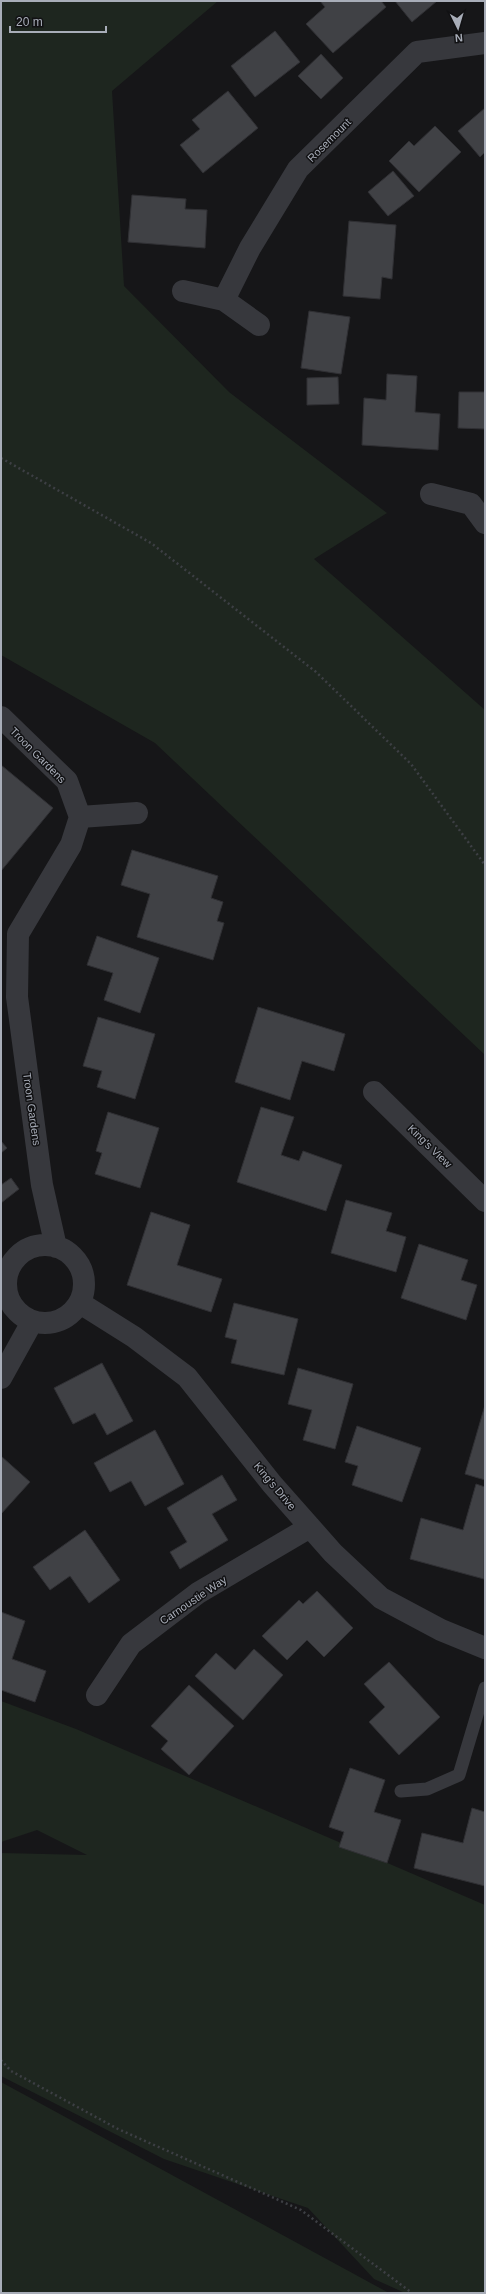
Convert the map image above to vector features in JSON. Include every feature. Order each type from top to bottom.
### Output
[{"type":"street","name":"Rosemount","points":[[224,300],[250,248],[298,169],[417,52],[485,43]]},
{"type":"street","points":[[183,291],[224,300],[259,325]]},
{"type":"street","points":[[431,494],[478,497],[485,523]]},
{"type":"street","name":"Troon Gardens","points":[[1,717],[67,780],[80,817],[71,845],[18,934],[9,968],[17,997],[41,1177],[56,1247]]},
{"type":"street","points":[[80,817],[137,813]]},
{"type":"street","name":"King's View","points":[[374,1092],[485,1201]]},
{"type":"street","points":[[44,1245],[56,1247],[66,1251],[75,1259],[81,1269],[84,1280],[84,1292],[80,1302],[73,1312],[54,1322],[32,1322],[21,1316],[12,1306],[3,1282],[14,1261],[22,1252],[32,1247],[44,1245]]},
{"type":"street","name":"King's Drive","points":[[80,1302],[134,1337],[187,1377],[272,1484],[333,1553],[381,1598],[441,1630],[485,1648]]},
{"type":"street","points":[[1,1378],[32,1322]]},
{"type":"street","name":"Carnoustie Way","points":[[97,1695],[131,1644],[198,1593],[310,1527]]},
{"type":"lane","points":[[401,1791],[427,1789],[459,1775],[485,1688]]},
{"type":"path","points":[[1,458],[151,543],[316,672],[411,764],[485,865]]},
{"type":"path","points":[[1,2060],[11,2071],[118,2129],[301,2210],[412,2293]]},
{"type":"shaded area","points":[[1,1],[218,1],[112,91],[124,286],[229,392],[387,513],[314,559],[485,710],[485,1055],[155,743],[1,655]]},
{"type":"shaded area","points":[[1,1701],[76,1729],[485,1905],[485,2293],[405,2293],[374,2279],[308,2208],[164,2159],[1,2076],[1,1853],[87,1855],[37,1830],[1,1842]]},
{"type":"shaded area","points":[[1,2082],[389,2293],[1,2293]]},
{"type":"building","points":[[320,1],[381,1],[386,7],[333,53],[306,24],[325,7]]},
{"type":"building","points":[[395,1],[437,1],[412,22]]},
{"type":"building","points":[[275,31],[300,62],[255,97],[231,66]]},
{"type":"building","points":[[321,54],[343,78],[321,99],[298,76]]},
{"type":"building","points":[[228,91],[258,128],[203,173],[180,145],[200,129],[192,120]]},
{"type":"building","points":[[485,108],[485,152],[480,157],[458,131]]},
{"type":"building","points":[[435,126],[461,152],[419,192],[389,161],[409,141],[414,146]]},
{"type":"building","points":[[393,171],[414,196],[388,216],[368,192]]},
{"type":"building","points":[[132,195],[186,199],[185,209],[207,210],[205,248],[128,242]]},
{"type":"building","points":[[349,221],[396,225],[392,279],[382,277],[380,299],[343,296]]},
{"type":"building","points":[[309,311],[350,317],[341,374],[301,368]]},
{"type":"building","points":[[387,374],[417,376],[415,412],[440,414],[438,450],[362,445],[364,398],[386,400]]},
{"type":"building","points":[[338,377],[339,404],[307,405],[307,378]]},
{"type":"building","points":[[459,392],[485,392],[485,429],[458,428]]},
{"type":"building","points":[[1,765],[53,808],[1,871]]},
{"type":"building","points":[[132,850],[218,876],[211,898],[223,902],[217,921],[224,923],[213,960],[137,937],[150,894],[121,885]]},
{"type":"building","points":[[97,936],[159,958],[140,1013],[104,1000],[113,973],[87,965]]},
{"type":"building","points":[[258,1007],[345,1034],[334,1071],[302,1061],[290,1100],[235,1082]]},
{"type":"building","points":[[98,1017],[155,1034],[135,1099],[97,1087],[102,1071],[83,1066]]},
{"type":"building","points":[[261,1107],[294,1117],[281,1155],[299,1161],[303,1151],[342,1165],[326,1211],[237,1182]]},
{"type":"building","points":[[108,1112],[159,1128],[140,1188],[95,1174],[102,1153],[96,1151]]},
{"type":"building","points":[[1,1141],[7,1148],[1,1153]]},
{"type":"building","points":[[11,1178],[19,1189],[1,1203],[1,1185]]},
{"type":"building","points":[[346,1200],[392,1213],[386,1231],[406,1237],[396,1272],[331,1253]]},
{"type":"building","points":[[151,1212],[190,1225],[177,1265],[222,1279],[211,1312],[127,1285]]},
{"type":"building","points":[[419,1244],[468,1260],[461,1280],[477,1285],[466,1320],[401,1298]]},
{"type":"building","points":[[234,1303],[298,1319],[284,1375],[231,1363],[237,1340],[225,1337]]},
{"type":"building","points":[[102,1363],[133,1421],[107,1435],[95,1413],[73,1424],[54,1388]]},
{"type":"building","points":[[298,1368],[353,1384],[335,1449],[303,1440],[312,1410],[288,1404]]},
{"type":"building","points":[[485,1405],[485,1480],[465,1474]]},
{"type":"building","points":[[357,1426],[421,1448],[402,1502],[352,1485],[358,1466],[345,1462]]},
{"type":"building","points":[[155,1430],[184,1484],[145,1506],[131,1481],[110,1492],[94,1463]]},
{"type":"building","points":[[1,1456],[30,1482],[1,1514]]},
{"type":"building","points":[[222,1475],[237,1500],[212,1514],[228,1540],[180,1569],[170,1552],[187,1542],[167,1508]]},
{"type":"building","points":[[476,1484],[485,1487],[484,1579],[410,1559],[421,1518],[463,1530]]},
{"type":"building","points":[[85,1530],[120,1580],[89,1603],[70,1576],[50,1590],[33,1567]]},
{"type":"building","points":[[317,1591],[353,1628],[324,1657],[307,1640],[287,1660],[262,1636],[299,1600],[303,1604]]},
{"type":"building","points":[[1,1612],[25,1621],[12,1659],[46,1671],[35,1702],[1,1690]]},
{"type":"building","points":[[254,1649],[283,1675],[243,1720],[195,1676],[216,1653],[235,1670]]},
{"type":"building","points":[[389,1662],[440,1717],[399,1755],[369,1722],[385,1707],[364,1684]]},
{"type":"building","points":[[189,1685],[234,1726],[189,1775],[161,1749],[168,1741],[151,1726]]},
{"type":"building","points":[[350,1768],[385,1780],[374,1812],[401,1820],[387,1863],[339,1847],[344,1832],[329,1827]]},
{"type":"building","points":[[472,1808],[485,1812],[485,1886],[414,1868],[422,1833],[463,1843]]}]
